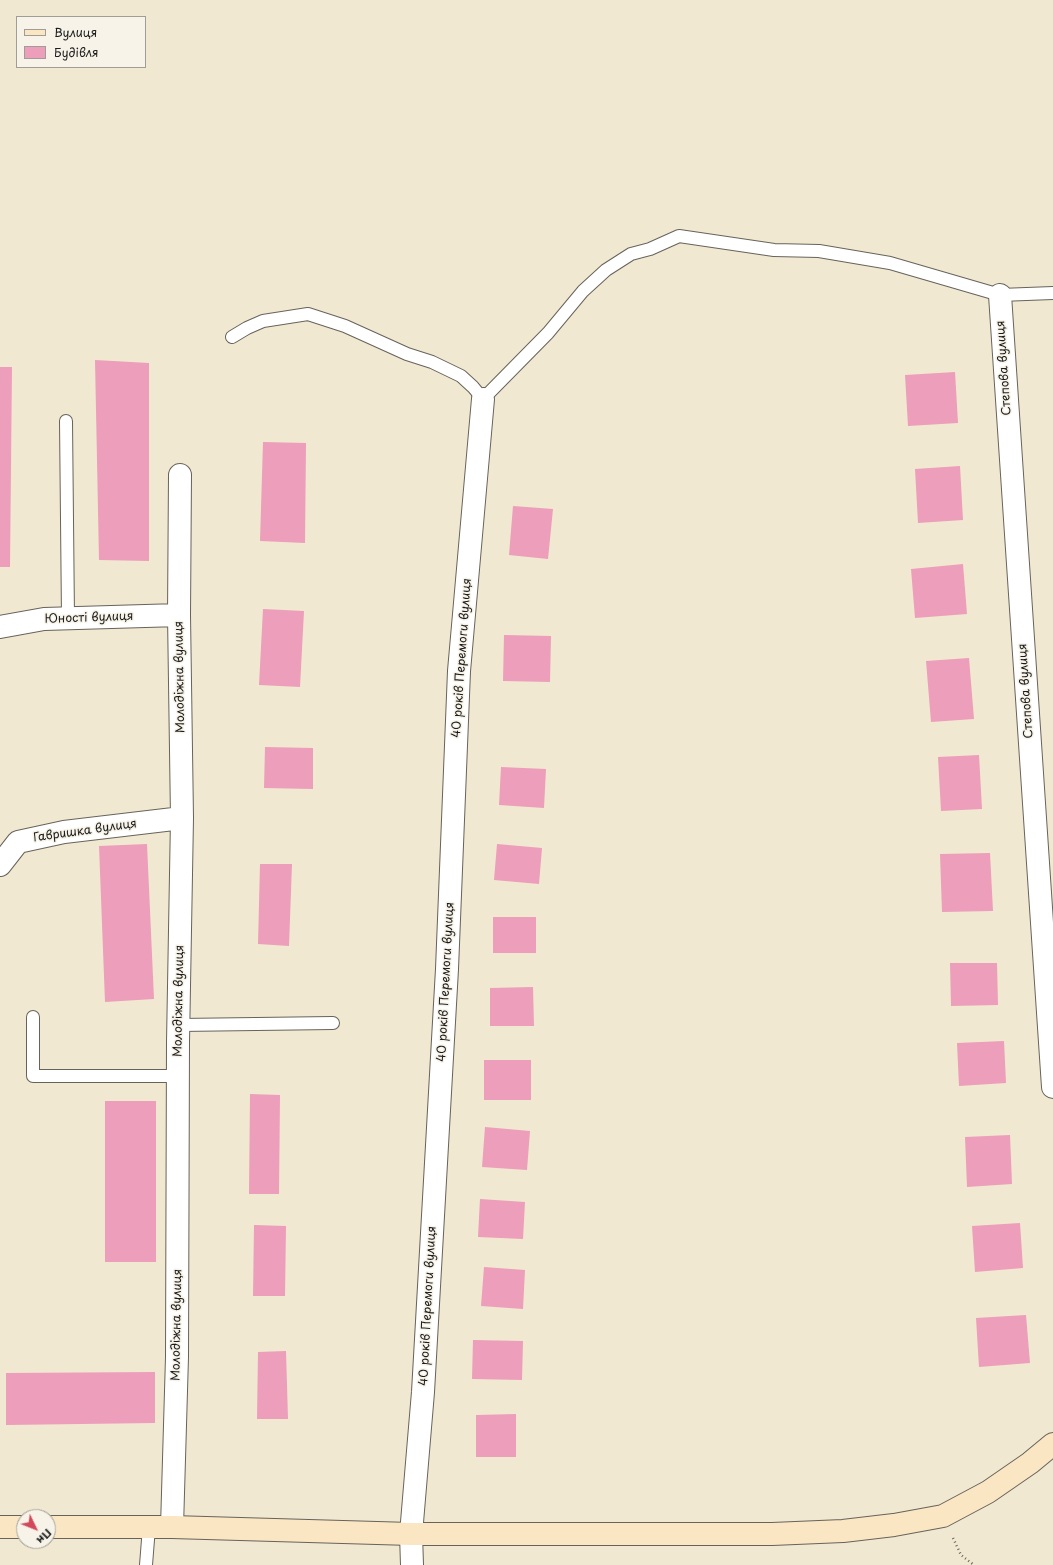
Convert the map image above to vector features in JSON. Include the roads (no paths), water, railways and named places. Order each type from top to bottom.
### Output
[{"type":"street","name":"Степова вулиця","points":[[1000,295],[1053,1087]]},
{"type":"street","name":"40 років Перемоги вулиця","points":[[412,1565],[411,1534],[423,1392],[447,977],[460,671],[483,399]]},
{"type":"street","name":"Молодіжна вулиця","points":[[172,1527],[177,1357],[178,1076],[182,818],[179,615],[180,475]]},
{"type":"street","name":"Юності вулиця","points":[[0,627],[44,619],[179,615]]},
{"type":"street","name":"Гавришка вулиця","points":[[0,865],[18,842],[64,832],[182,818]]},
{"type":"street","points":[[56,1527],[172,1527],[411,1534],[772,1534],[842,1531],[894,1525],[943,1516],[988,1492],[1030,1463],[1053,1444]]},
{"type":"street","points":[[0,1526],[16,1527]]},
{"type":"lane","points":[[232,337],[263,321],[308,314],[344,326],[407,354],[432,362],[461,376],[483,399],[548,333],[583,291],[606,270],[631,254],[650,249],[679,236],[774,250],[818,251],[890,263],[1000,295],[1053,293]]},
{"type":"lane","points":[[66,421],[68,618]]},
{"type":"lane","points":[[33,1017],[33,1076],[178,1076]]},
{"type":"lane","points":[[179,1025],[333,1023]]},
{"type":"lane","points":[[146,1565],[149,1527]]}]
